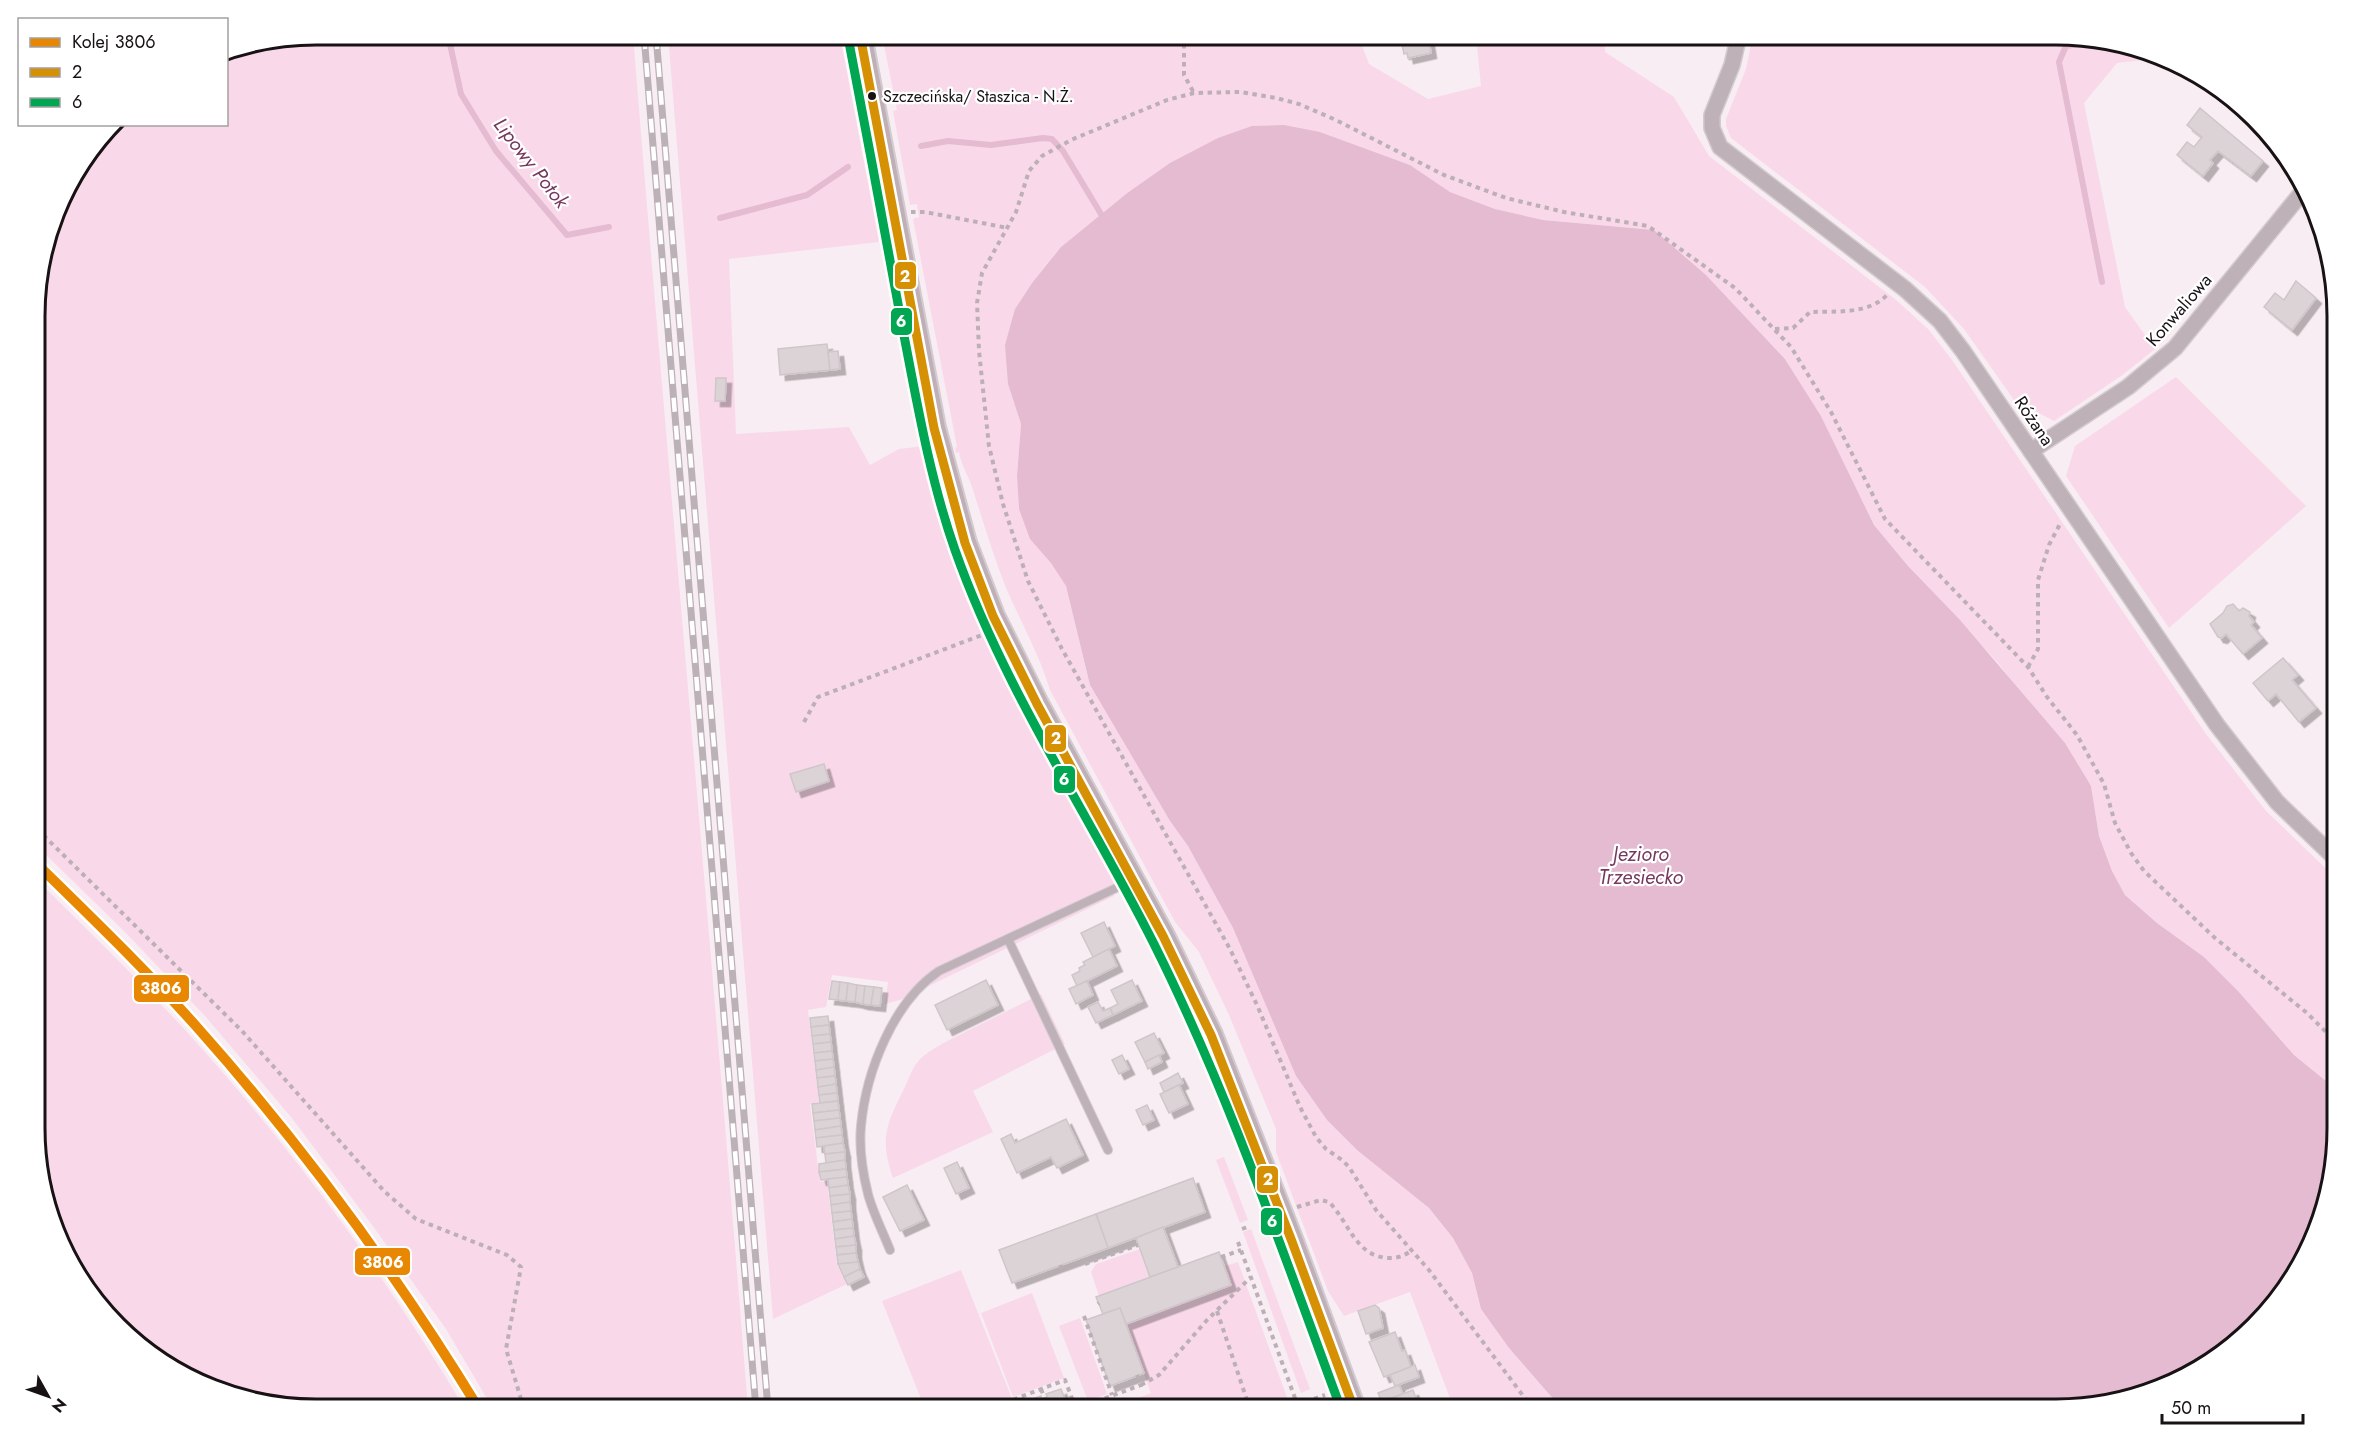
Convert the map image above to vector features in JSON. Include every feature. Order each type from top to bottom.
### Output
[{"type":"street","points":[[863,45],[901,214],[943,467],[965,543],[999,629],[1036,704],[1190,989],[1228,1073],[1344,1399]]},
{"type":"street","name":"Różana","points":[[1737,45],[1732,65],[1712,115],[1712,128],[1719,147],[1896,282],[1925,306],[1953,337],[2231,743],[2277,802],[2327,850]]},
{"type":"street","name":"Konwaliowa","points":[[2031,451],[2128,387],[2175,348],[2300,197]]},
{"type":"lane","points":[[890,1250],[868,1195],[861,1128],[865,1097],[873,1070],[884,1042],[904,1006],[923,982],[939,971],[1133,880]]},
{"type":"lane","points":[[1008,939],[1108,1150]]},
{"type":"path","points":[[1184,45],[1184,75],[1194,93]]},
{"type":"path","points":[[1525,1399],[1412,1250],[1376,1210],[1349,1167],[1326,1149],[1311,1129],[1230,949],[1062,649],[1028,581],[1003,504],[989,446],[976,318],[982,273],[1019,206],[1029,171],[1038,159],[1071,140],[1167,100],[1194,93],[1240,92],[1299,104],[1336,120],[1444,175],[1506,198],[1564,212],[1648,226],[1736,288],[1791,348],[1831,412],[1885,519],[2028,667],[2047,697],[2077,735],[2104,784],[2115,823],[2144,871],[2215,938],[2258,976],[2307,1013],[2327,1033]]},
{"type":"path","points":[[901,214],[925,212],[1008,228]]},
{"type":"path","points":[[1774,329],[1793,328],[1810,312],[1855,310],[1873,306],[1883,299],[1896,282]]},
{"type":"path","points":[[2028,667],[2038,649],[2038,580],[2049,545],[2069,507]]},
{"type":"path","points":[[804,722],[818,697],[999,629]]},
{"type":"path","points":[[45,837],[242,1031],[384,1191],[416,1219],[507,1255],[520,1267],[506,1349],[521,1399]]},
{"type":"path","points":[[1294,1208],[1327,1200],[1356,1241],[1369,1253],[1391,1258],[1403,1256],[1412,1250]]},
{"type":"path","points":[[1242,1229],[1250,1226]]},
{"type":"path","points":[[1238,1242],[1295,1399]]},
{"type":"path","points":[[1085,1264],[1138,1245]]},
{"type":"path","points":[[1221,1257],[1242,1250]]},
{"type":"path","points":[[1102,1399],[1141,1385],[1159,1375],[1251,1276]]},
{"type":"path","points":[[1217,1311],[1247,1399]]},
{"type":"path","points":[[1084,1316],[1112,1395]]},
{"type":"path","points":[[1137,1375],[1141,1385]]},
{"type":"path","points":[[1015,1399],[1065,1380],[1072,1399]]},
{"type":"path","points":[[1041,1389],[1045,1399]]},
{"type":"path","points":[[1316,1399],[1325,1395]]},
{"type":"shaded area","points":[[316,45],[634,45],[747,1399],[487,1399],[446,1329],[291,1117],[205,1016],[123,930],[45,854],[45,316],[47,280],[54,246],[59,229],[81,180],[122,126],[228,126],[228,59],[246,54],[280,47]]},
{"type":"shaded area","points":[[669,45],[842,45],[879,242],[729,259],[736,434],[849,427],[870,465],[899,449],[924,446],[948,534],[980,620],[1027,717],[1114,875],[1114,896],[900,1000],[885,1004],[888,982],[832,975],[826,1007],[808,1010],[819,1102],[810,1104],[820,1182],[827,1181],[837,1265],[847,1284],[773,1319]]},
{"type":"shaded area","points":[[884,45],[1362,45],[1369,64],[1428,99],[1481,86],[1477,45],[1605,45],[1605,52],[1674,97],[1709,156],[1896,300],[1929,330],[1952,360],[2206,734],[2266,811],[2327,869],[2327,1082],[2294,1055],[2238,991],[2204,957],[2157,923],[2125,895],[2112,871],[2099,836],[2091,786],[1998,663],[1908,566],[1874,525],[1821,416],[1785,359],[1706,275],[1654,230],[1543,220],[1495,209],[1450,192],[1410,165],[1320,132],[1126,194],[1061,247],[1032,283],[1015,309],[1008,384],[1021,424],[1017,476],[1019,509],[1066,586],[1090,685],[1170,821],[1188,846],[1233,928],[1296,1076],[1327,1120],[1357,1150],[1429,1208],[1453,1238],[1472,1273],[1481,1309],[1509,1348],[1553,1399],[1450,1399],[1410,1292],[1344,1316],[1328,1291],[1276,1152],[1276,1129],[1229,1015],[1199,952],[1175,922],[1050,690],[1006,588],[959,452],[956,453],[955,448],[957,447],[913,219],[919,217],[917,204],[910,205],[893,111],[897,110]]},
{"type":"shaded area","points":[[1751,45],[2056,45],[2092,47],[2145,60],[2117,63],[2084,103],[2125,307],[2155,349],[2121,376],[2054,421],[2014,400],[1964,329],[1925,287],[1731,138],[1726,119],[1746,69]]},
{"type":"shaded area","points":[[2176,377],[2306,506],[2169,628],[2066,476],[2075,446]]},
{"type":"shaded area","points":[[45,888],[187,1032],[264,1121],[336,1214],[435,1359],[459,1399],[280,1397],[229,1385],[180,1363],[137,1332],[112,1307],[81,1264],[73,1248],[59,1215],[47,1164]]},
{"type":"shaded area","points":[[1041,994],[1065,1044],[973,1091],[993,1132],[893,1178],[886,1145],[888,1127],[911,1072],[920,1059],[943,1044]]},
{"type":"shaded area","points":[[1224,1157],[1248,1220],[1240,1223],[1216,1160]]},
{"type":"shaded area","points":[[1251,1229],[1310,1389],[1301,1393],[1243,1232]]},
{"type":"shaded area","points":[[1140,1249],[1150,1277],[1099,1296],[1091,1272],[1096,1264]]},
{"type":"shaded area","points":[[1238,1262],[1288,1399],[1135,1399],[1151,1393],[1126,1324],[1231,1285],[1224,1266]]},
{"type":"shaded area","points":[[961,1270],[1012,1399],[921,1399],[882,1301]]},
{"type":"shaded area","points":[[1032,1293],[1064,1378],[1013,1397],[981,1313]]},
{"type":"shaded area","points":[[1080,1318],[1107,1394],[1087,1399],[1059,1326]]},
{"type":"water","name":"Jezioro Trzesiecko","points":[[1284,125],[1320,132],[1410,165],[1450,192],[1495,209],[1543,220],[1654,230],[1706,275],[1785,359],[1821,416],[1874,525],[1908,566],[1960,620],[2065,743],[2091,786],[2099,836],[2112,871],[2125,895],[2157,923],[2204,957],[2238,991],[2294,1055],[2327,1082],[2325,1164],[2313,1215],[2291,1264],[2281,1279],[2260,1307],[2235,1332],[2192,1363],[2143,1385],[2092,1397],[2056,1399],[1553,1399],[1509,1348],[1481,1309],[1472,1273],[1453,1238],[1429,1208],[1357,1150],[1327,1120],[1296,1076],[1233,928],[1188,846],[1170,821],[1090,685],[1066,586],[1051,563],[1030,539],[1019,509],[1017,476],[1021,424],[1008,384],[1005,345],[1015,309],[1032,283],[1061,247],[1126,194],[1170,163],[1218,138],[1252,126]]},
{"type":"building","points":[[1402,45],[1430,45],[1431,53],[1408,58],[1407,53],[1404,54]]},
{"type":"building","points":[[2200,108],[2263,161],[2251,176],[2218,151],[2210,160],[2213,163],[2203,176],[2177,155],[2187,142],[2194,147],[2202,137],[2187,125]]},
{"type":"building","points":[[2296,281],[2316,298],[2292,330],[2264,307],[2275,293],[2284,300]]},
{"type":"building","points":[[827,344],[830,370],[780,375],[778,349]]},
{"type":"building","points":[[838,351],[840,369],[830,370],[828,352]]},
{"type":"building","points":[[716,378],[726,378],[725,401],[715,401]]},
{"type":"building","points":[[2233,604],[2239,611],[2243,608],[2250,612],[2249,616],[2254,622],[2251,625],[2262,638],[2243,654],[2226,634],[2222,638],[2218,637],[2210,624],[2223,613],[2227,606]]},
{"type":"building","points":[[2283,658],[2298,675],[2292,680],[2316,708],[2299,722],[2276,694],[2268,701],[2253,683]]},
{"type":"building","points":[[824,764],[829,781],[796,792],[790,774]]},
{"type":"building","points":[[1104,922],[1115,946],[1093,957],[1081,933]]},
{"type":"building","points":[[1109,949],[1117,966],[1077,986],[1072,975],[1080,971],[1079,968],[1085,965],[1083,962]]},
{"type":"building","points":[[986,980],[998,1005],[947,1030],[935,1005]]},
{"type":"building","points":[[1132,980],[1142,1001],[1113,1015],[1110,1008],[1118,1004],[1111,990]]},
{"type":"building","points":[[832,981],[840,982],[838,1000],[829,999]]},
{"type":"building","points":[[1087,981],[1093,995],[1076,1004],[1069,989]]},
{"type":"building","points":[[840,982],[848,983],[846,1001],[838,1000]]},
{"type":"building","points":[[848,983],[857,985],[855,1002],[846,1001]]},
{"type":"building","points":[[857,985],[865,986],[863,1004],[855,1002]]},
{"type":"building","points":[[865,986],[874,987],[871,1005],[863,1004]]},
{"type":"building","points":[[874,987],[882,988],[880,1006],[871,1005]]},
{"type":"building","points":[[1098,1002],[1103,1011],[1110,1008],[1113,1015],[1096,1023],[1088,1007]]},
{"type":"building","points":[[828,1016],[829,1025],[811,1027],[810,1018]]},
{"type":"building","points":[[829,1025],[830,1034],[812,1036],[811,1027]]},
{"type":"building","points":[[1154,1033],[1164,1053],[1145,1062],[1135,1042]]},
{"type":"building","points":[[830,1034],[831,1042],[813,1044],[812,1036]]},
{"type":"building","points":[[831,1042],[832,1051],[814,1053],[813,1044]]},
{"type":"building","points":[[832,1051],[833,1059],[815,1061],[814,1053]]},
{"type":"building","points":[[1122,1055],[1129,1069],[1119,1074],[1112,1060]]},
{"type":"building","points":[[1159,1055],[1162,1062],[1148,1069],[1145,1062]]},
{"type":"building","points":[[833,1059],[834,1067],[816,1070],[815,1061]]},
{"type":"building","points":[[834,1067],[835,1076],[817,1078],[816,1070]]},
{"type":"building","points":[[1178,1073],[1183,1083],[1164,1092],[1160,1083]]},
{"type":"building","points":[[835,1076],[836,1084],[818,1087],[817,1078]]},
{"type":"building","points":[[836,1084],[837,1093],[819,1095],[818,1087]]},
{"type":"building","points":[[1179,1085],[1188,1104],[1169,1113],[1160,1094]]},
{"type":"building","points":[[837,1093],[838,1101],[820,1103],[819,1095]]},
{"type":"building","points":[[838,1101],[839,1110],[813,1113],[812,1104]]},
{"type":"building","points":[[1147,1105],[1154,1120],[1143,1125],[1136,1110]]},
{"type":"building","points":[[839,1110],[840,1118],[814,1121],[813,1113]]},
{"type":"building","points":[[840,1118],[841,1126],[815,1130],[814,1121]]},
{"type":"building","points":[[1066,1119],[1083,1155],[1057,1168],[1051,1157],[1017,1173],[1001,1139],[1011,1134],[1015,1143]]},
{"type":"building","points":[[841,1126],[842,1135],[816,1138],[815,1130]]},
{"type":"building","points":[[842,1135],[843,1143],[817,1147],[816,1138]]},
{"type":"building","points":[[843,1143],[845,1152],[825,1154],[824,1146]]},
{"type":"building","points":[[845,1152],[845,1160],[826,1163],[825,1154]]},
{"type":"building","points":[[845,1160],[846,1169],[819,1172],[819,1164]]},
{"type":"building","points":[[957,1162],[969,1188],[956,1194],[944,1168]]},
{"type":"building","points":[[846,1169],[847,1177],[821,1180],[819,1172]]},
{"type":"building","points":[[847,1177],[848,1185],[829,1188],[828,1179]]},
{"type":"building","points":[[1193,1178],[1205,1212],[1108,1248],[1096,1214]]},
{"type":"building","points":[[848,1185],[850,1194],[830,1196],[829,1188]]},
{"type":"building","points":[[907,1185],[924,1220],[900,1231],[883,1197]]},
{"type":"building","points":[[850,1194],[850,1202],[831,1205],[830,1196]]},
{"type":"building","points":[[850,1202],[851,1211],[832,1213],[831,1205]]},
{"type":"building","points":[[851,1211],[852,1219],[833,1222],[832,1213]]},
{"type":"building","points":[[1096,1214],[1108,1248],[1012,1283],[999,1250]]},
{"type":"building","points":[[852,1219],[853,1228],[834,1230],[833,1222]]},
{"type":"building","points":[[1163,1227],[1178,1267],[1150,1277],[1136,1238]]},
{"type":"building","points":[[853,1228],[854,1236],[835,1239],[834,1230]]},
{"type":"building","points":[[854,1236],[856,1245],[836,1247],[835,1239]]},
{"type":"building","points":[[856,1245],[856,1253],[837,1255],[836,1247]]},
{"type":"building","points":[[1219,1252],[1231,1285],[1126,1324],[1120,1308],[1103,1314],[1096,1297]]},
{"type":"building","points":[[856,1253],[858,1262],[838,1264],[837,1255]]},
{"type":"building","points":[[858,1262],[860,1269],[844,1277],[838,1264]]},
{"type":"building","points":[[860,1269],[864,1277],[848,1285],[844,1277]]},
{"type":"building","points":[[1375,1305],[1379,1308],[1383,1328],[1366,1334],[1358,1311]]},
{"type":"building","points":[[1120,1308],[1144,1373],[1110,1386],[1086,1320]]},
{"type":"building","points":[[1395,1332],[1411,1367],[1384,1377],[1369,1342]]},
{"type":"building","points":[[1415,1365],[1419,1377],[1395,1386],[1390,1375]]},
{"type":"building","points":[[1399,1385],[1403,1394],[1389,1399],[1380,1399],[1378,1393]]},
{"type":"building","points":[[1061,1389],[1065,1399],[1048,1399],[1046,1394]]},
{"type":"building","points":[[1413,1390],[1416,1399],[1389,1399]]},
{"type":"waterway","name":"Lipowy Potok","points":[[450,45],[461,94],[496,151],[567,235],[609,227]]},
{"type":"waterway","points":[[2068,46],[2066,46],[2059,62],[2102,282]]},
{"type":"waterway","name":"Lipowy Potok","points":[[921,146],[948,141],[991,145],[1043,138],[1052,139],[1063,151],[1101,214]]},
{"type":"waterway","name":"Lipowy Potok","points":[[720,218],[807,195],[848,167]]},
{"type":"railway","points":[[645,45],[755,1399]]},
{"type":"railway","points":[[657,45],[767,1399]]},
{"type":"rail line","name":"3806","points":[[45,872],[177,1005],[273,1117],[381,1259],[473,1399]]},
{"type":"transit line","name":"6","points":[[849,45],[924,436],[955,550],[997,652],[1048,750],[1129,895],[1207,1058],[1254,1174],[1337,1399]]},
{"type":"transit line","name":"2","points":[[862,45],[934,428],[965,543],[993,616],[1037,704],[1163,936],[1211,1035],[1291,1239],[1350,1399]]},
{"type":"place","name":"Szczecińska/ Staszica - N.Ż.","points":[[872,96]]}]
